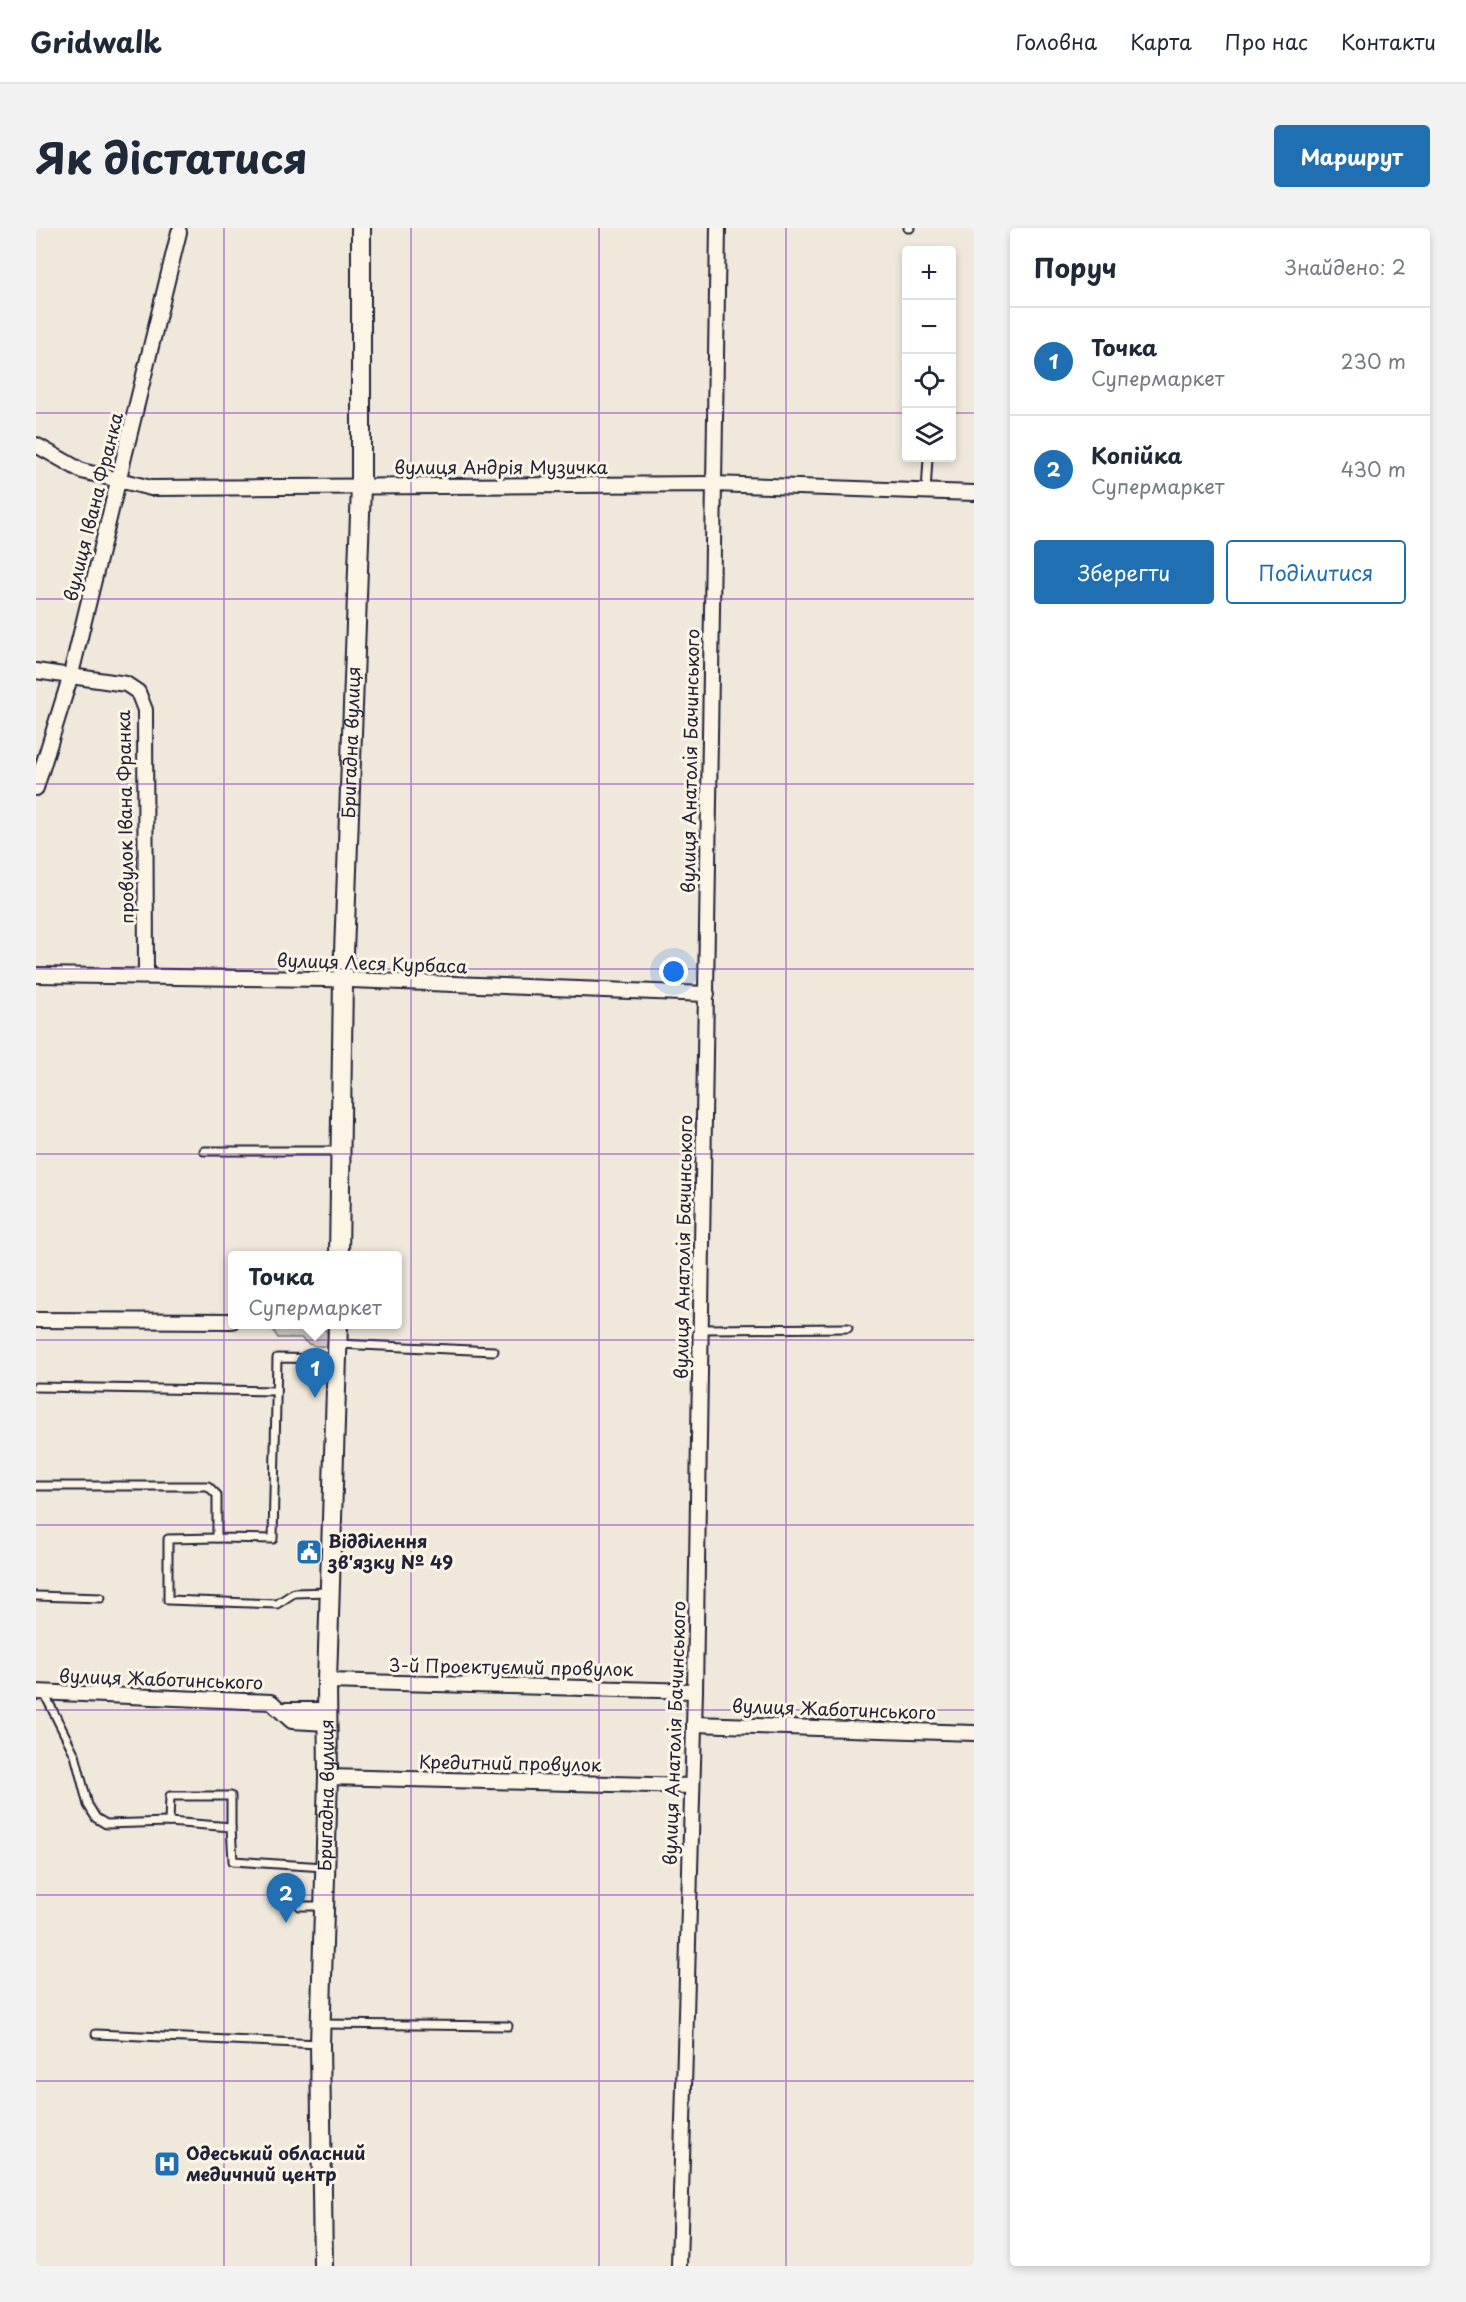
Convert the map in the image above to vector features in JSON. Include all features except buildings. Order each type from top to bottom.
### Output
[{"type":"street","name":"Бригадна вулиця","points":[[339,1251],[343,980],[361,487],[361,228]]},
{"type":"street","name":"вулиця Анатолія Бачинського","points":[[679,2266],[695,1691],[718,228]]},
{"type":"street","name":"вулиця Івана Франка","points":[[36,788],[70,678],[179,232]]},
{"type":"street","name":"вулиця Андрія Музичка","points":[[36,446],[82,471],[150,488],[713,484],[974,493]]},
{"type":"street","name":"провулок Івана Франка","points":[[36,671],[70,678],[126,684],[138,692],[145,710],[146,976]]},
{"type":"street","name":"вулиця Леся Курбаса","points":[[36,975],[343,980],[707,994]]},
{"type":"street","points":[[36,1320],[228,1321]]},
{"type":"street","name":"Бригадна вулиця","points":[[323,2266],[320,2024],[328,1778],[329,1592],[338,1329]]},
{"type":"street","name":"3-й Проектуємий провулок","points":[[327,1681],[695,1691]]},
{"type":"street","name":"вулиця Жаботинського","points":[[40,1692],[271,1702],[292,1721],[327,1716]]},
{"type":"street","name":"вулиця Жаботинського","points":[[694,1724],[974,1733]]},
{"type":"street","name":"Кредитний провулок","points":[[328,1778],[692,1786]]},
{"type":"lane","points":[[926,492],[928,462]]},
{"type":"lane","points":[[204,1150],[341,1151]]},
{"type":"lane","points":[[701,1329],[848,1328]]},
{"type":"lane","points":[[329,1592],[294,1593],[277,1604],[168,1600],[168,1539],[273,1539],[277,1358],[337,1351],[494,1351]]},
{"type":"lane","points":[[36,1387],[276,1391]]},
{"type":"lane","points":[[36,1486],[208,1486],[217,1496],[217,1538]]},
{"type":"lane","points":[[36,1596],[101,1598]]},
{"type":"lane","points":[[40,1692],[75,1755],[88,1805],[96,1818],[106,1824],[169,1822],[231,1827]]},
{"type":"lane","points":[[169,1822],[170,1796],[231,1796],[232,1862],[325,1867]]},
{"type":"lane","points":[[300,1906],[324,1906]]},
{"type":"lane","points":[[320,2024],[508,2026]]},
{"type":"lane","points":[[96,2034],[320,2044]]},
{"type":"shaded area","points":[[275,1329],[314,1331],[323,1329],[327,1331],[330,1341],[327,1346],[319,1346],[310,1344],[301,1338],[278,1338],[274,1332]]},
{"type":"place","name":"Точка","points":[[315,1398]]},
{"type":"place","name":"Відділення зв'язку № 49","points":[[309,1552]]},
{"type":"place","name":"Копійка","points":[[286,1923]]},
{"type":"place","name":"Одеський обласний медичний центр","points":[[167,2164]]}]
